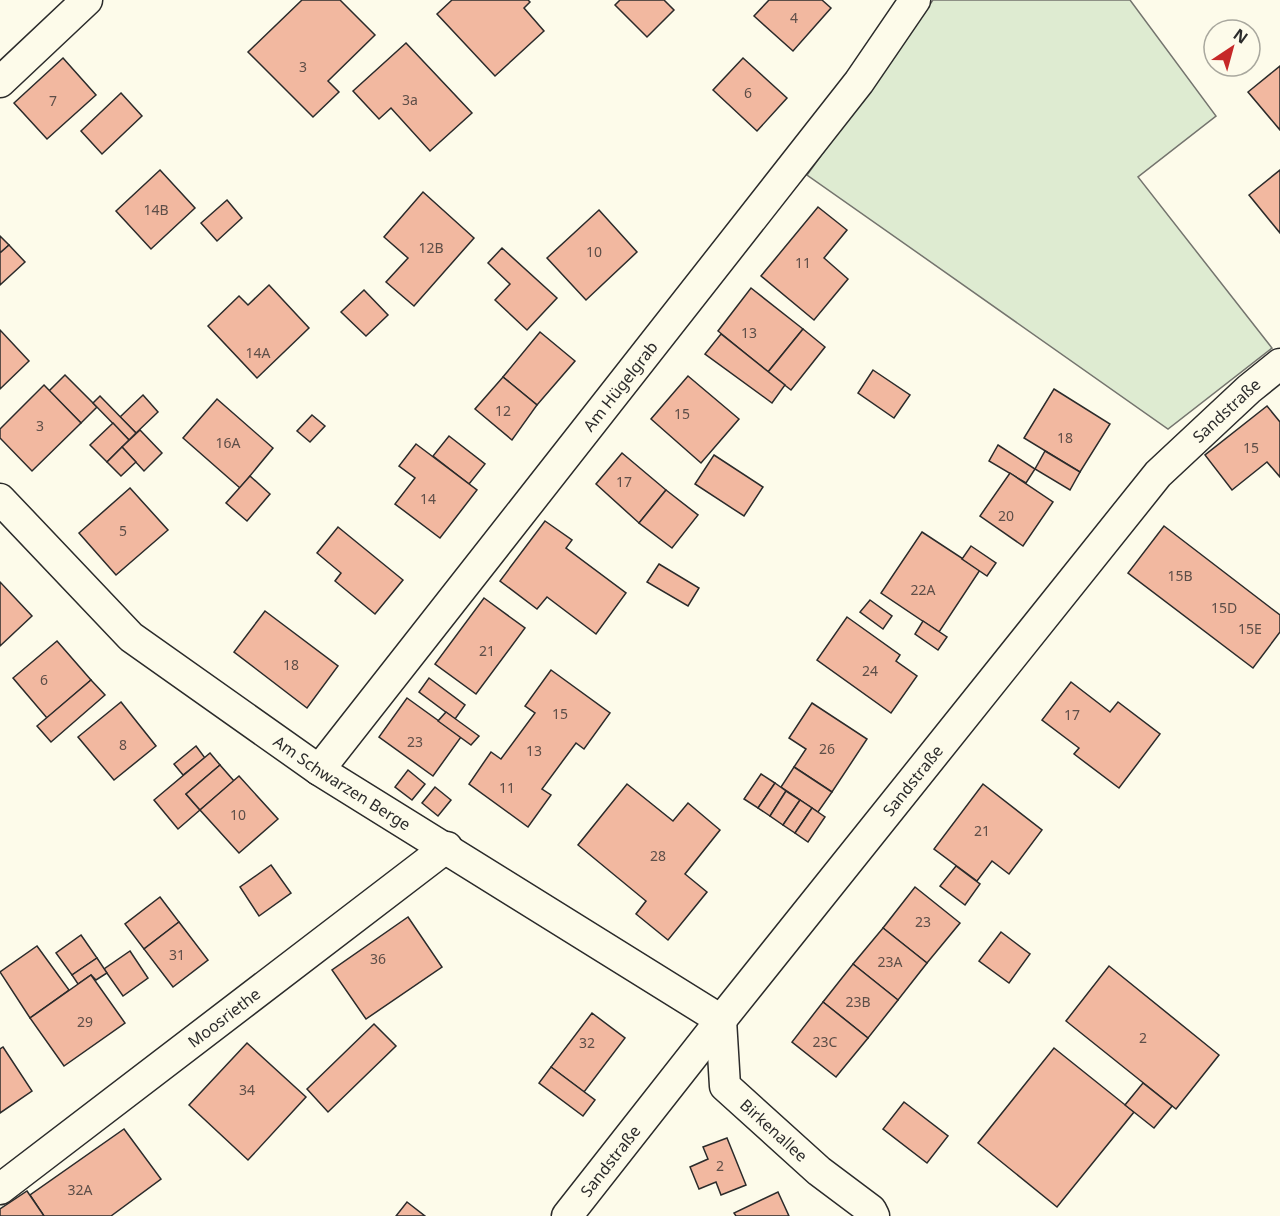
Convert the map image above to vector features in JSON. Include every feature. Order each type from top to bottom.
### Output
[{"type":"street","points":[[0,82],[87,0]]},
{"type":"street","name":"Am Hügelgrab","points":[[319,770],[851,91],[915,0]]},
{"type":"street","name":"Sandstraße","points":[[567,1216],[1158,474],[1249,389],[1280,364]]},
{"type":"street","name":"Am Schwarzen Berge","points":[[0,499],[131,637],[319,770],[447,847],[721,1020]]},
{"type":"street","name":"Moosriethe","points":[[0,1189],[447,847]]},
{"type":"street","name":"Birkenallee","points":[[721,1020],[724,1086],[819,1171],[872,1210],[874,1216]]},
{"type":"green space","points":[[933,0],[1130,0],[1216,116],[1138,177],[1272,348],[1168,429],[807,175]]},
{"type":"building","points":[[302,0],[340,0],[375,35],[328,81],[339,92],[313,117],[248,52]]},
{"type":"building","points":[[452,0],[528,0],[530,2],[524,8],[544,31],[495,76],[437,14]]},
{"type":"building","points":[[620,0],[664,0],[674,10],[647,37],[615,5]]},
{"type":"building","points":[[769,0],[822,0],[831,8],[793,51],[754,16]]},
{"type":"building","points":[[406,43],[472,113],[430,151],[391,108],[379,119],[353,91]]},
{"type":"building","points":[[63,58],[96,95],[47,139],[14,103]]},
{"type":"building","points":[[743,58],[787,98],[757,131],[713,90]]},
{"type":"building","points":[[1280,66],[1280,130],[1248,92]]},
{"type":"building","points":[[121,93],[142,116],[102,154],[81,131]]},
{"type":"building","points":[[160,170],[195,208],[151,249],[116,211]]},
{"type":"building","points":[[1280,170],[1280,233],[1249,195]]},
{"type":"building","points":[[423,192],[474,238],[414,306],[386,282],[408,258],[384,237]]},
{"type":"building","points":[[227,200],[242,218],[217,241],[201,223]]},
{"type":"building","points":[[818,207],[847,230],[824,258],[848,279],[814,320],[761,276]]},
{"type":"building","points":[[599,210],[637,252],[586,300],[547,258]]},
{"type":"building","points":[[0,236],[9,245],[0,253]]},
{"type":"building","points":[[9,245],[25,262],[0,285],[0,253]]},
{"type":"building","points":[[502,248],[557,298],[527,330],[495,300],[510,284],[488,263]]},
{"type":"building","points":[[269,285],[309,328],[257,378],[208,326],[239,296],[248,305]]},
{"type":"building","points":[[751,288],[803,329],[768,372],[718,331]]},
{"type":"building","points":[[364,290],[388,315],[366,336],[341,312]]},
{"type":"building","points":[[803,329],[825,347],[791,390],[768,372]]},
{"type":"building","points":[[0,330],[29,361],[0,389]]},
{"type":"building","points":[[540,332],[575,361],[537,405],[503,377]]},
{"type":"building","points":[[721,334],[785,385],[772,403],[705,354]]},
{"type":"building","points":[[873,370],[910,395],[894,418],[858,393]]},
{"type":"building","points":[[65,375],[97,407],[81,423],[49,391]]},
{"type":"building","points":[[688,376],[739,419],[701,463],[651,419]]},
{"type":"building","points":[[503,377],[537,405],[512,440],[475,409]]},
{"type":"building","points":[[44,385],[81,423],[32,471],[0,438],[0,429]]},
{"type":"building","points":[[1054,389],[1110,424],[1080,472],[1024,438]]},
{"type":"building","points":[[143,395],[158,412],[136,433],[120,417]]},
{"type":"building","points":[[100,396],[136,433],[129,440],[93,403]]},
{"type":"building","points":[[217,399],[273,448],[240,488],[183,438]]},
{"type":"building","points":[[1267,406],[1280,422],[1280,477],[1267,462],[1232,490],[1205,455]]},
{"type":"building","points":[[312,415],[325,426],[310,442],[297,431]]},
{"type":"building","points":[[113,423],[129,440],[107,462],[90,445]]},
{"type":"building","points":[[140,430],[162,453],[144,471],[122,447]]},
{"type":"building","points":[[449,436],[485,464],[469,484],[433,456]]},
{"type":"building","points":[[416,444],[477,490],[440,538],[395,504],[415,478],[399,466]]},
{"type":"building","points":[[998,445],[1035,469],[1026,483],[989,461]]},
{"type":"building","points":[[122,447],[136,462],[121,476],[107,462]]},
{"type":"building","points":[[1045,451],[1080,472],[1070,490],[1035,469]]},
{"type":"building","points":[[622,453],[666,490],[639,523],[596,484]]},
{"type":"building","points":[[714,455],[763,487],[744,516],[695,484]]},
{"type":"building","points":[[1010,473],[1053,502],[1023,546],[980,516]]},
{"type":"building","points":[[250,476],[270,494],[247,521],[226,503]]},
{"type":"building","points":[[130,488],[168,530],[116,575],[79,533]]},
{"type":"building","points":[[666,490],[698,515],[672,548],[639,523]]},
{"type":"building","points":[[545,521],[572,540],[566,548],[626,593],[596,634],[547,597],[537,609],[500,581]]},
{"type":"building","points":[[1164,526],[1280,615],[1280,632],[1253,668],[1128,573]]},
{"type":"building","points":[[338,527],[403,580],[375,614],[335,581],[341,573],[317,553]]},
{"type":"building","points":[[922,532],[980,570],[939,632],[881,593]]},
{"type":"building","points":[[971,546],[996,563],[987,576],[962,559]]},
{"type":"building","points":[[659,564],[699,588],[688,606],[647,582]]},
{"type":"building","points":[[0,582],[32,616],[0,646]]},
{"type":"building","points":[[484,598],[525,628],[476,694],[435,664]]},
{"type":"building","points":[[870,600],[892,616],[883,629],[860,612]]},
{"type":"building","points":[[265,611],[338,666],[307,708],[234,652]]},
{"type":"building","points":[[847,617],[900,655],[896,661],[917,676],[891,713],[817,660]]},
{"type":"building","points":[[923,621],[947,637],[938,650],[915,634]]},
{"type":"building","points":[[57,641],[91,680],[47,718],[13,678]]},
{"type":"building","points":[[551,670],[610,713],[584,749],[576,743],[542,789],[551,795],[528,827],[469,784],[491,752],[501,759],[535,713],[525,706]]},
{"type":"building","points":[[429,678],[465,705],[455,719],[419,692]]},
{"type":"building","points":[[91,680],[105,695],[51,742],[37,726]]},
{"type":"building","points":[[1071,682],[1110,712],[1118,702],[1160,734],[1119,788],[1074,754],[1079,748],[1042,720]]},
{"type":"building","points":[[407,698],[461,737],[433,776],[379,737]]},
{"type":"building","points":[[121,702],[156,746],[114,780],[78,737]]},
{"type":"building","points":[[812,703],[867,739],[832,792],[794,767],[806,749],[789,738]]},
{"type":"building","points":[[446,712],[479,736],[471,745],[438,721]]},
{"type":"building","points":[[196,746],[205,758],[183,775],[174,764]]},
{"type":"building","points":[[210,753],[220,765],[186,794],[200,810],[178,829],[154,800]]},
{"type":"building","points":[[220,765],[234,781],[200,810],[186,794]]},
{"type":"building","points":[[794,767],[832,792],[818,812],[781,787]]},
{"type":"building","points":[[408,770],[425,784],[412,800],[395,787]]},
{"type":"building","points":[[761,774],[775,783],[758,808],[744,799]]},
{"type":"building","points":[[239,776],[278,819],[239,853],[200,810]]},
{"type":"building","points":[[775,783],[786,791],[770,816],[758,808]]},
{"type":"building","points":[[627,784],[673,821],[688,803],[720,830],[685,874],[707,892],[668,940],[636,914],[646,901],[578,845]]},
{"type":"building","points":[[983,784],[1042,830],[1009,874],[992,861],[977,881],[934,849]]},
{"type":"building","points":[[435,787],[451,800],[438,816],[422,803]]},
{"type":"building","points":[[786,791],[800,800],[783,825],[770,816]]},
{"type":"building","points":[[800,800],[812,808],[795,833],[783,825]]},
{"type":"building","points":[[812,808],[825,817],[808,842],[795,833]]},
{"type":"building","points":[[271,865],[291,893],[259,916],[240,887]]},
{"type":"building","points":[[956,866],[980,884],[965,905],[940,886]]},
{"type":"building","points":[[915,887],[960,923],[927,963],[883,928]]},
{"type":"building","points":[[160,897],[179,922],[144,949],[125,924]]},
{"type":"building","points":[[408,917],[442,967],[366,1019],[332,970]]},
{"type":"building","points":[[179,922],[208,960],[173,987],[144,949]]},
{"type":"building","points":[[883,928],[927,963],[898,1000],[853,964]]},
{"type":"building","points":[[1001,932],[1030,954],[1009,983],[979,961]]},
{"type":"building","points":[[81,935],[97,958],[72,975],[56,953]]},
{"type":"building","points":[[37,946],[69,990],[30,1018],[0,972]]},
{"type":"building","points":[[130,951],[148,978],[123,996],[104,969]]},
{"type":"building","points":[[97,958],[107,973],[96,980],[91,975],[78,984],[72,975]]},
{"type":"building","points":[[853,964],[898,1000],[868,1038],[823,1002]]},
{"type":"building","points":[[1109,966],[1219,1055],[1176,1109],[1066,1021]]},
{"type":"building","points":[[91,975],[125,1023],[64,1066],[30,1018]]},
{"type":"building","points":[[823,1002],[868,1038],[836,1077],[792,1042]]},
{"type":"building","points":[[592,1013],[625,1038],[584,1092],[551,1067]]},
{"type":"building","points":[[374,1024],[396,1046],[328,1112],[307,1089]]},
{"type":"building","points":[[247,1043],[306,1097],[248,1160],[189,1105]]},
{"type":"building","points":[[3,1047],[32,1091],[0,1113],[0,1049]]},
{"type":"building","points":[[1054,1048],[1134,1112],[1057,1207],[978,1143]]},
{"type":"building","points":[[551,1067],[595,1100],[583,1116],[539,1083]]},
{"type":"building","points":[[1143,1083],[1172,1106],[1154,1128],[1125,1105]]},
{"type":"building","points":[[904,1102],[948,1136],[927,1163],[883,1129]]},
{"type":"building","points":[[124,1129],[161,1179],[111,1216],[44,1216],[30,1195]]},
{"type":"building","points":[[727,1138],[746,1185],[721,1195],[716,1182],[699,1189],[690,1167],[708,1159],[703,1147]]},
{"type":"building","points":[[27,1191],[44,1216],[0,1216],[0,1209]]},
{"type":"building","points":[[778,1192],[789,1216],[736,1216],[734,1213]]},
{"type":"building","points":[[407,1202],[425,1216],[396,1216]]}]
